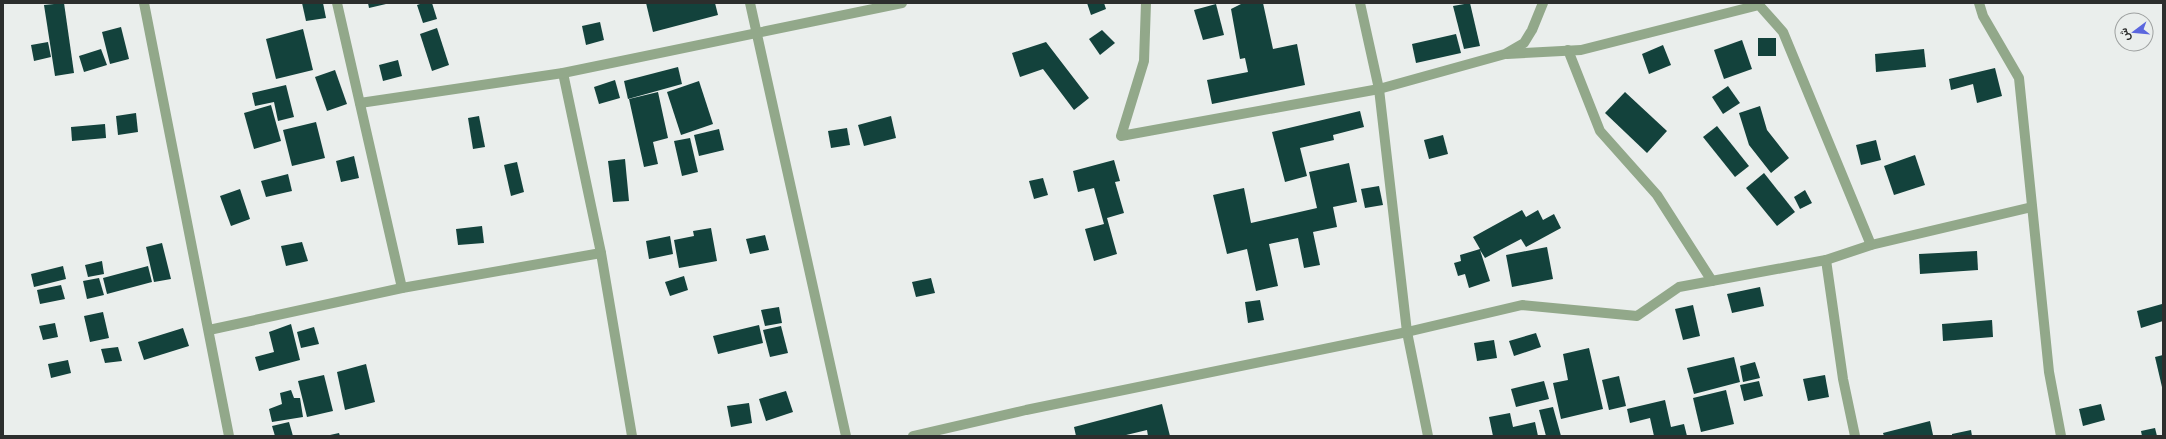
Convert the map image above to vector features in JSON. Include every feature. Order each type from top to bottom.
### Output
[{"type":"street","points":[[144,3],[229,436]]},
{"type":"street","points":[[337,3],[402,288]]},
{"type":"street","points":[[750,3],[846,436]]},
{"type":"street","points":[[360,103],[563,72],[902,3]]},
{"type":"street","points":[[1146,3],[1144,61],[1121,136],[1379,89],[1505,54],[1581,50],[1759,5],[1783,32],[1871,245]]},
{"type":"street","points":[[1360,3],[1379,89],[1407,332],[1428,436]]},
{"type":"street","points":[[1505,54],[1524,43],[1532,30],[1543,3]]},
{"type":"street","points":[[1980,3],[1983,16],[2019,78],[2049,372],[2061,436]]},
{"type":"street","points":[[1568,50],[1600,131],[1656,194],[1712,281]]},
{"type":"street","points":[[563,72],[601,253],[632,436]]},
{"type":"street","points":[[914,436],[1026,410],[1407,332],[1522,305],[1637,316],[1679,286],[1826,260],[1871,245],[2032,207]]},
{"type":"street","points":[[208,330],[402,288],[601,253]]},
{"type":"street","points":[[1826,260],[1843,379],[1855,436]]},
{"type":"building","points":[[64,3],[74,73],[55,76],[44,5]]},
{"type":"building","points":[[302,3],[323,3],[326,18],[306,21]]},
{"type":"building","points":[[368,3],[386,3],[386,4],[369,8]]},
{"type":"building","points":[[432,3],[437,19],[423,23],[417,5]]},
{"type":"building","points":[[646,3],[715,3],[718,15],[653,32]]},
{"type":"building","points":[[1087,3],[1104,3],[1106,9],[1091,15]]},
{"type":"building","points":[[1243,3],[1263,3],[1273,49],[1297,44],[1305,85],[1212,104],[1207,80],[1248,72],[1245,58],[1240,59],[1231,9]]},
{"type":"building","points":[[1470,3],[1480,46],[1464,49],[1453,6]]},
{"type":"building","points":[[1216,4],[1224,35],[1203,40],[1194,10]]},
{"type":"building","points":[[600,22],[604,40],[586,45],[582,26]]},
{"type":"building","points":[[121,27],[129,59],[110,64],[102,32]]},
{"type":"building","points":[[437,28],[449,65],[432,71],[420,34]]},
{"type":"building","points":[[303,29],[313,70],[276,79],[266,39]]},
{"type":"building","points":[[1102,30],[1115,43],[1100,55],[1089,39]]},
{"type":"building","points":[[1456,34],[1461,53],[1416,63],[1412,44]]},
{"type":"building","points":[[1758,38],[1776,38],[1776,56],[1758,56]]},
{"type":"building","points":[[1742,40],[1752,69],[1724,79],[1714,50]]},
{"type":"building","points":[[48,42],[51,57],[34,61],[31,45]]},
{"type":"building","points":[[1046,42],[1089,98],[1074,110],[1043,69],[1020,77],[1012,53]]},
{"type":"building","points":[[1663,45],[1671,65],[1649,74],[1642,54]]},
{"type":"building","points":[[101,49],[107,65],[84,72],[79,56]]},
{"type":"building","points":[[1924,49],[1926,67],[1876,72],[1875,54]]},
{"type":"building","points":[[398,60],[402,76],[383,81],[379,65]]},
{"type":"building","points":[[678,67],[682,84],[628,99],[624,81]]},
{"type":"building","points":[[1995,68],[2002,96],[1977,103],[1973,84],[1951,90],[1949,79]]},
{"type":"building","points":[[335,70],[347,104],[327,111],[315,77]]},
{"type":"building","points":[[615,80],[620,98],[599,104],[594,87]]},
{"type":"building","points":[[699,81],[713,124],[681,135],[667,92]]},
{"type":"building","points":[[286,85],[294,117],[278,121],[274,102],[255,106],[252,93]]},
{"type":"building","points":[[1728,86],[1740,103],[1723,114],[1712,97]]},
{"type":"building","points":[[658,92],[668,138],[653,142],[658,164],[644,167],[629,99]]},
{"type":"building","points":[[1625,92],[1667,131],[1647,153],[1605,113]]},
{"type":"building","points":[[271,105],[281,141],[254,149],[244,113]]},
{"type":"building","points":[[1760,106],[1767,130],[1789,158],[1771,173],[1749,145],[1739,113]]},
{"type":"building","points":[[1360,111],[1364,127],[1333,135],[1334,140],[1300,148],[1307,176],[1285,182],[1272,132]]},
{"type":"building","points":[[136,113],[138,132],[118,135],[116,116]]},
{"type":"building","points":[[479,116],[485,147],[473,149],[468,118]]},
{"type":"building","points":[[891,116],[896,138],[864,146],[858,125]]},
{"type":"building","points":[[316,122],[325,158],[292,166],[283,130]]},
{"type":"building","points":[[105,124],[106,138],[72,141],[71,127]]},
{"type":"building","points":[[1717,126],[1749,166],[1735,177],[1703,137]]},
{"type":"building","points":[[847,128],[850,145],[831,148],[828,131]]},
{"type":"building","points":[[719,129],[724,150],[699,156],[694,135]]},
{"type":"building","points":[[1443,135],[1448,154],[1429,159],[1424,140]]},
{"type":"building","points":[[690,138],[698,172],[682,176],[674,141]]},
{"type":"building","points":[[1876,140],[1881,160],[1861,165],[1856,145]]},
{"type":"building","points":[[1915,155],[1925,185],[1894,195],[1884,166]]},
{"type":"building","points":[[354,156],[359,178],[341,182],[336,161]]},
{"type":"building","points":[[625,159],[629,201],[613,202],[608,161]]},
{"type":"building","points":[[1114,160],[1120,181],[1115,182],[1124,213],[1107,218],[1117,254],[1094,261],[1085,229],[1104,224],[1094,188],[1078,192],[1073,171]]},
{"type":"building","points":[[517,162],[524,192],[511,196],[504,165]]},
{"type":"building","points":[[1349,163],[1357,202],[1333,207],[1337,227],[1313,232],[1320,265],[1304,268],[1298,238],[1269,244],[1278,286],[1256,291],[1247,249],[1227,254],[1213,195],[1244,188],[1251,223],[1317,208],[1309,172]]},
{"type":"building","points":[[1764,173],[1795,212],[1777,226],[1746,188]]},
{"type":"building","points":[[288,174],[292,191],[266,197],[261,181]]},
{"type":"building","points":[[1043,178],[1048,195],[1034,199],[1029,181]]},
{"type":"building","points":[[1379,186],[1383,205],[1365,208],[1361,189]]},
{"type":"building","points":[[240,189],[250,219],[231,226],[220,196]]},
{"type":"building","points":[[1805,190],[1812,203],[1800,209],[1794,197]]},
{"type":"building","points":[[1522,210],[1526,217],[1538,210],[1543,220],[1554,214],[1561,228],[1526,247],[1521,239],[1485,258],[1480,250],[1490,281],[1469,288],[1465,274],[1458,276],[1454,263],[1461,261],[1460,255],[1480,249],[1473,237]]},
{"type":"building","points":[[482,226],[484,243],[458,245],[456,229]]},
{"type":"building","points":[[711,228],[717,261],[679,268],[674,240],[694,236],[693,231]]},
{"type":"building","points":[[765,235],[769,250],[750,254],[746,239]]},
{"type":"building","points":[[670,236],[673,254],[649,259],[646,241]]},
{"type":"building","points":[[302,242],[308,261],[286,266],[281,246]]},
{"type":"building","points":[[162,243],[171,279],[154,282],[146,247]]},
{"type":"building","points":[[1547,247],[1553,279],[1512,287],[1506,255]]},
{"type":"building","points":[[1977,251],[1978,270],[1920,274],[1919,254]]},
{"type":"building","points":[[102,261],[104,274],[88,277],[85,265]]},
{"type":"building","points":[[63,266],[66,279],[34,287],[31,274]]},
{"type":"building","points":[[148,266],[152,282],[107,294],[103,278]]},
{"type":"building","points":[[684,276],[688,290],[670,296],[665,282]]},
{"type":"building","points":[[99,278],[104,295],[87,299],[83,281]]},
{"type":"building","points":[[931,278],[935,293],[916,297],[912,282]]},
{"type":"building","points":[[61,285],[65,299],[40,304],[37,290]]},
{"type":"building","points":[[1760,287],[1764,306],[1732,313],[1727,294]]},
{"type":"building","points":[[1260,300],[1264,320],[1248,323],[1245,302]]},
{"type":"building","points":[[2162,304],[2163,321],[2141,328],[2137,311]]},
{"type":"building","points":[[1693,305],[1700,336],[1683,340],[1675,309]]},
{"type":"building","points":[[779,307],[782,323],[765,326],[761,310]]},
{"type":"building","points":[[103,312],[109,338],[90,342],[84,316]]},
{"type":"building","points":[[1992,320],[1993,337],[1943,341],[1942,324]]},
{"type":"building","points":[[55,323],[58,337],[43,340],[39,326]]},
{"type":"building","points":[[291,324],[300,360],[259,371],[255,357],[274,352],[269,332]]},
{"type":"building","points":[[759,325],[763,343],[718,354],[713,336]]},
{"type":"building","points":[[781,326],[788,353],[770,357],[763,330]]},
{"type":"building","points":[[314,327],[319,344],[301,348],[297,332]]},
{"type":"building","points":[[183,328],[189,346],[144,360],[138,342]]},
{"type":"building","points":[[1536,333],[1541,347],[1514,356],[1509,341]]},
{"type":"building","points":[[1494,340],[1497,358],[1477,361],[1474,343]]},
{"type":"building","points":[[118,347],[122,361],[105,363],[101,349]]},
{"type":"building","points":[[1589,348],[1603,409],[1561,419],[1553,383],[1568,380],[1563,354]]},
{"type":"building","points":[[2163,355],[2163,387],[2162,387],[2155,357]]},
{"type":"building","points":[[1734,357],[1740,382],[1694,394],[1687,368]]},
{"type":"building","points":[[68,360],[71,373],[51,378],[48,364]]},
{"type":"building","points":[[1755,362],[1760,378],[1743,382],[1740,366]]},
{"type":"building","points":[[366,364],[375,402],[345,410],[337,372]]},
{"type":"building","points":[[324,375],[333,411],[307,417],[298,381]]},
{"type":"building","points":[[1825,375],[1829,397],[1808,401],[1803,379]]},
{"type":"building","points":[[1619,376],[1626,406],[1609,410],[1602,380]]},
{"type":"building","points":[[1544,381],[1549,399],[1516,407],[1511,389]]},
{"type":"building","points":[[1759,381],[1763,396],[1744,401],[1740,385]]},
{"type":"building","points":[[291,390],[294,398],[300,398],[303,417],[272,422],[269,409],[282,404],[280,393]]},
{"type":"building","points":[[1726,390],[1734,424],[1701,432],[1693,398]]},
{"type":"building","points":[[786,391],[793,412],[766,421],[759,399]]},
{"type":"building","points":[[1665,400],[1671,427],[1684,424],[1687,436],[1654,436],[1650,418],[1630,423],[1627,409]]},
{"type":"building","points":[[749,403],[752,423],[731,427],[727,406]]},
{"type":"building","points":[[1162,404],[1170,436],[1148,436],[1147,430],[1122,436],[1076,436],[1074,427]]},
{"type":"building","points":[[2101,404],[2105,420],[2083,426],[2079,409]]},
{"type":"building","points":[[1553,407],[1561,436],[1546,436],[1539,410]]},
{"type":"building","points":[[1510,413],[1513,427],[1535,422],[1538,436],[1493,436],[1489,417]]},
{"type":"building","points":[[1930,421],[1933,435],[1884,436],[1883,433]]},
{"type":"building","points":[[289,422],[293,436],[275,436],[272,426]]},
{"type":"building","points":[[2155,428],[2157,436],[2142,436],[2141,431]]},
{"type":"building","points":[[1971,430],[1972,436],[1952,436],[1952,434]]},
{"type":"building","points":[[339,433],[340,436],[330,436],[330,435]]}]
